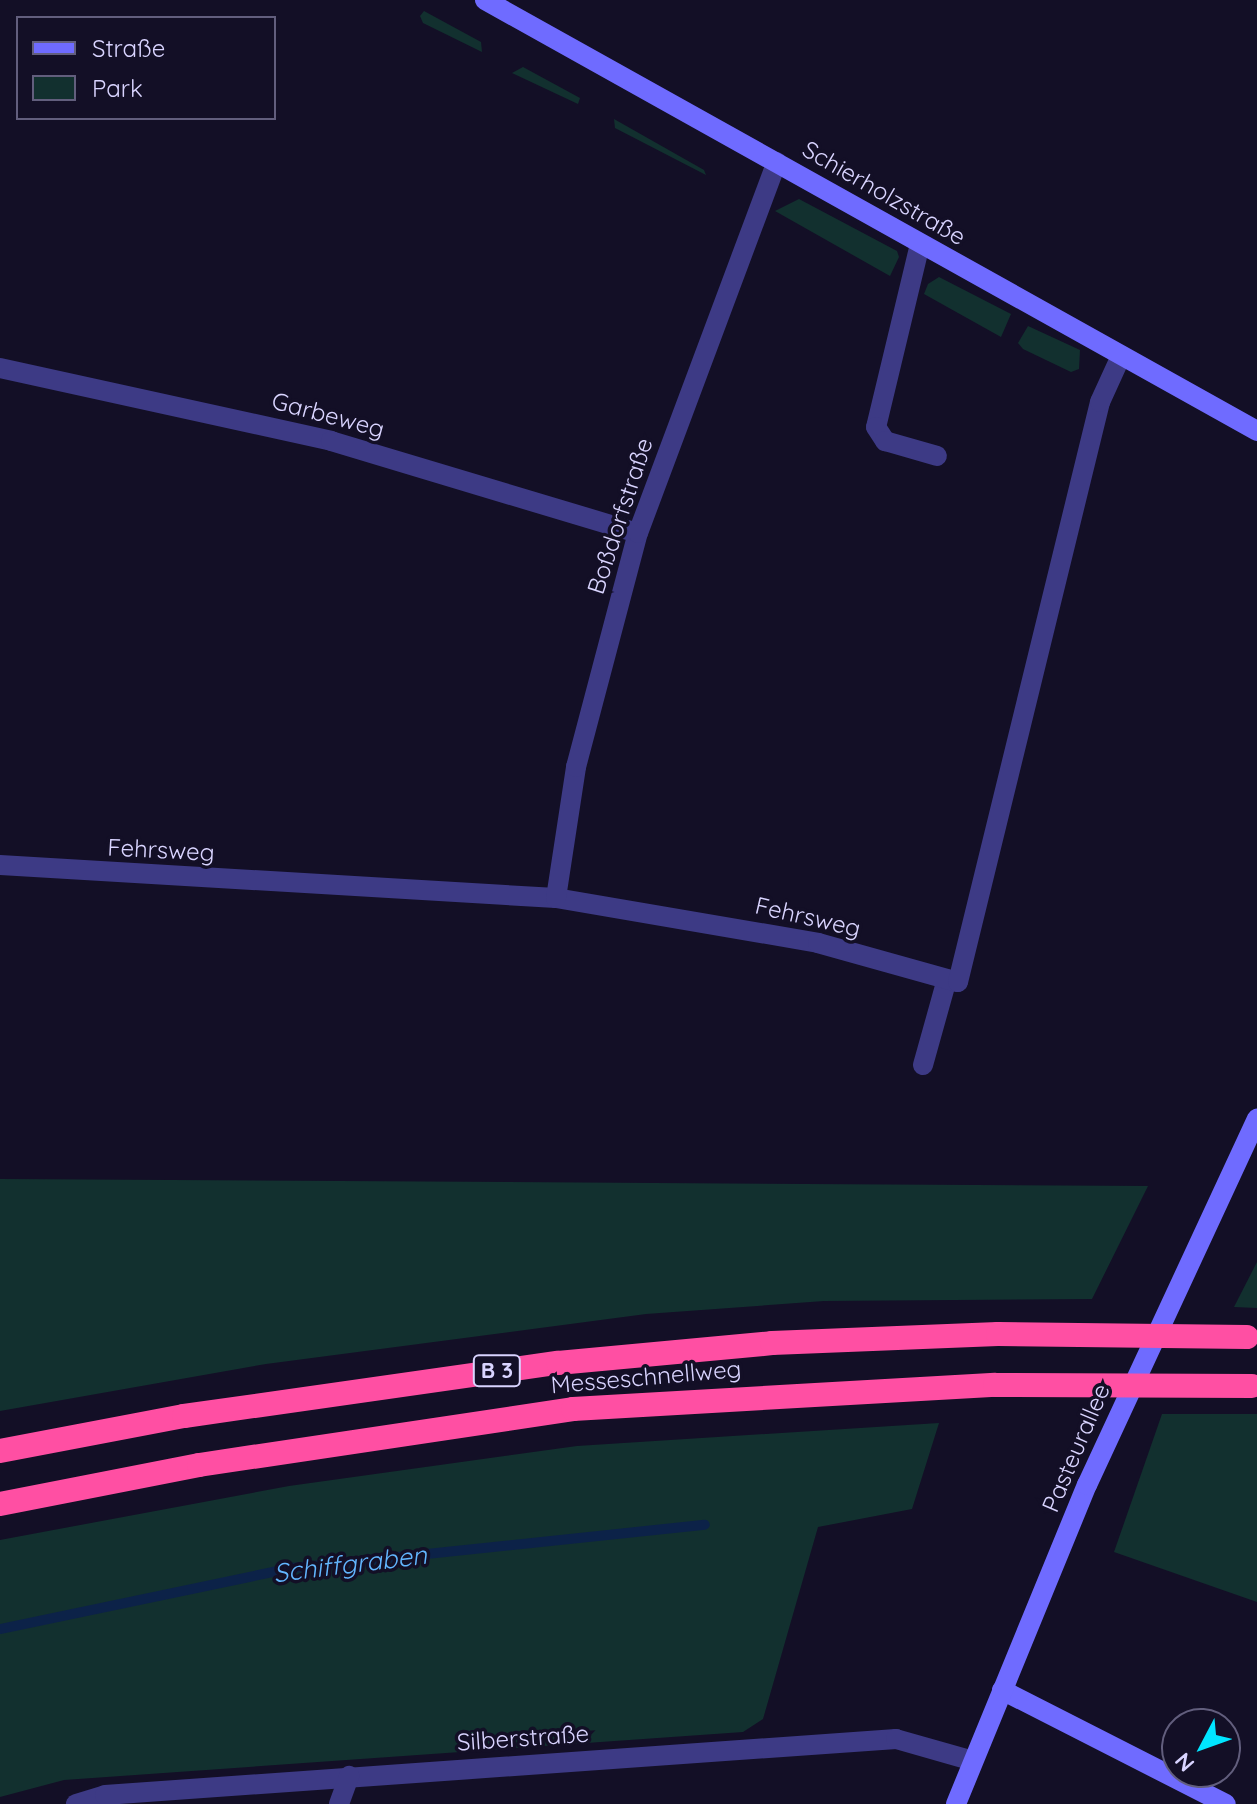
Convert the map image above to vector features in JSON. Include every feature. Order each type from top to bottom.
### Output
[{"type":"highway","name":"Messeschnellweg","points":[[0,1451],[199,1414],[558,1363],[772,1343],[998,1334],[1252,1337]]},
{"type":"highway","name":"Messeschnellweg","points":[[0,1504],[215,1462],[573,1409],[995,1385],[1254,1386]]},
{"type":"street","name":"Schierholzstraße","points":[[485,0],[1257,431]]},
{"type":"street","name":"Boßdorfstraße","points":[[556,898],[576,767],[638,533],[777,162]]},
{"type":"street","points":[[920,244],[876,427],[885,441],[937,456]]},
{"type":"street","points":[[923,1065],[947,979],[958,982],[1100,402],[1121,356]]},
{"type":"street","name":"Garbeweg","points":[[0,368],[331,441],[638,533]]},
{"type":"street","name":"Fehrsweg","points":[[0,865],[556,898],[818,943],[947,979]]},
{"type":"street","name":"Pasteurallee","points":[[956,1804],[1119,1413],[1257,1118]]},
{"type":"street","points":[[1002,1690],[1226,1804]]},
{"type":"street","name":"Silberstraße","points":[[76,1804],[105,1795],[896,1739],[973,1761]]},
{"type":"street","points":[[339,1804],[349,1776]]},
{"type":"green space","points":[[424,11],[481,42],[482,52],[423,23],[420,16]]},
{"type":"green space","points":[[523,67],[580,98],[578,104],[512,73]]},
{"type":"green space","points":[[614,119],[704,170],[706,175],[615,128]]},
{"type":"green space","points":[[799,199],[897,251],[899,257],[890,276],[775,211]]},
{"type":"green space","points":[[939,277],[1011,314],[1001,337],[924,294],[928,284]]},
{"type":"green space","points":[[1028,326],[1080,350],[1079,369],[1071,372],[1023,349],[1018,343]]},
{"type":"green space","points":[[0,1179],[1148,1186],[1092,1299],[824,1301],[646,1314],[266,1364],[0,1411]]},
{"type":"green space","points":[[1257,1262],[1257,1308],[1234,1307]]},
{"type":"green space","points":[[1162,1414],[1257,1414],[1257,1602],[1114,1552]]},
{"type":"green space","points":[[939,1423],[912,1509],[818,1527],[763,1719],[743,1732],[64,1780],[0,1797],[0,1540],[289,1486],[577,1446]]},
{"type":"waterway","name":"Schiffgraben","points":[[0,1629],[293,1568],[705,1525]]}]
